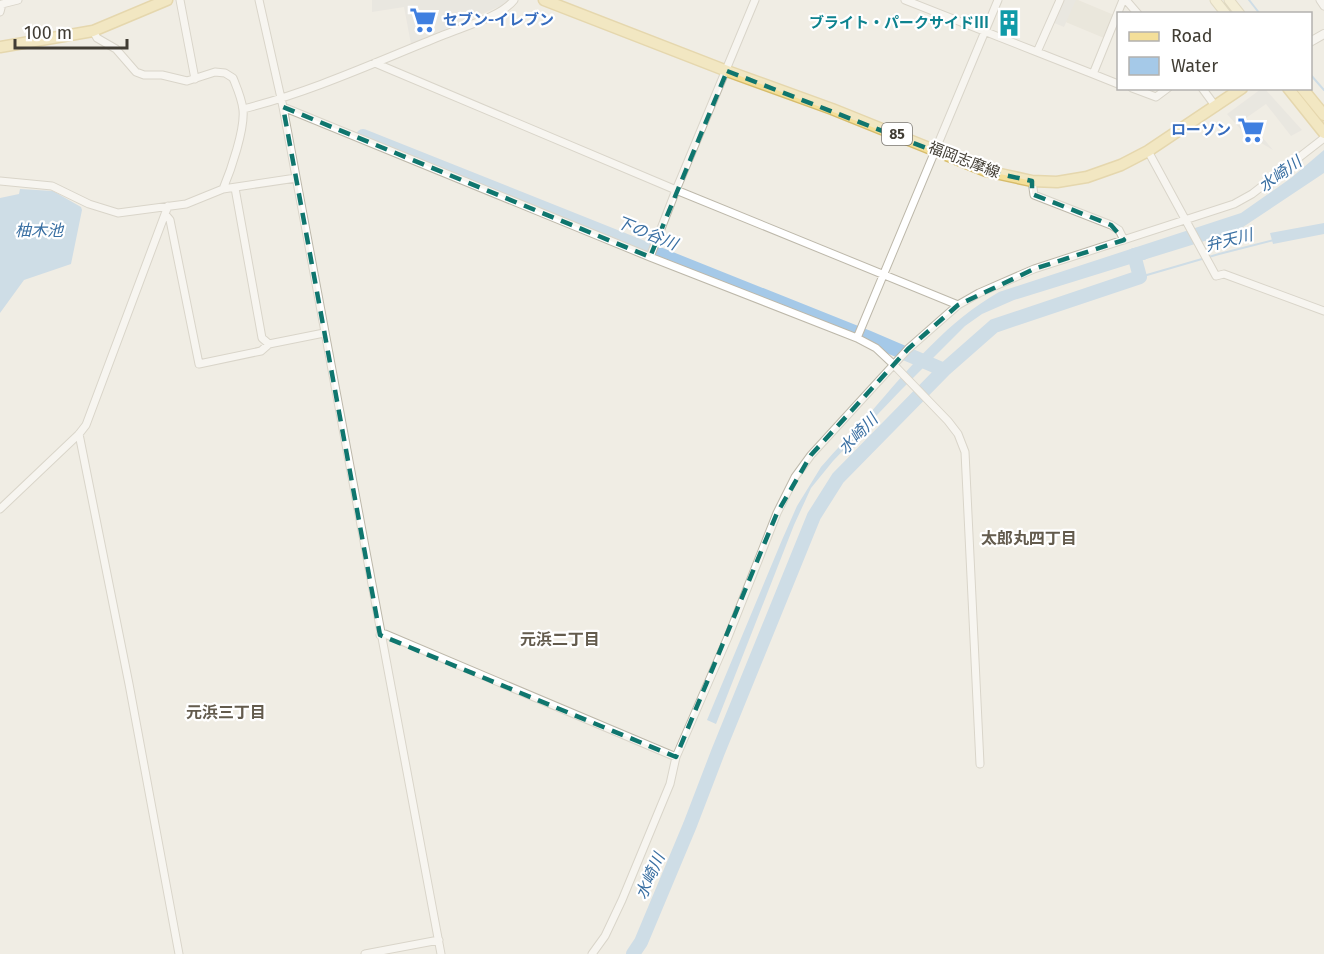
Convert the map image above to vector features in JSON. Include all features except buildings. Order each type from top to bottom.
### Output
[{"type":"main road","points":[[0,47],[93,31],[166,0]]},
{"type":"main road","name":"福岡志摩線","points":[[544,0],[727,71],[832,108],[986,171],[1032,181],[1057,182],[1087,177],[1121,165],[1148,151],[1239,90]]},
{"type":"main road","points":[[1215,0],[1224,12]]},
{"type":"main road","points":[[1229,0],[1238,12]]},
{"type":"main road","points":[[1290,90],[1324,133]]},
{"type":"main road","points":[[1304,90],[1324,115]]},
{"type":"street","points":[[0,12],[1,2],[18,0]]},
{"type":"street","points":[[180,0],[195,79]]},
{"type":"street","points":[[259,0],[296,178],[441,954]]},
{"type":"street","points":[[243,109],[281,103],[483,19],[509,7],[514,0]]},
{"type":"street","points":[[650,256],[755,0]]},
{"type":"street","points":[[905,0],[1117,83]]},
{"type":"street","points":[[858,335],[998,0]]},
{"type":"street","points":[[1037,52],[1060,0]]},
{"type":"street","points":[[1125,0],[1136,12]]},
{"type":"street","points":[[1320,0],[1324,6]]},
{"type":"street","points":[[1093,74],[1117,18]]},
{"type":"street","points":[[93,31],[97,38],[117,49],[136,72],[144,75],[162,75],[187,81],[215,72],[225,73],[234,78],[243,109],[243,121],[230,172],[223,189]]},
{"type":"street","points":[[375,63],[676,190],[958,305]]},
{"type":"street","points":[[1137,90],[1156,97],[1165,90]]},
{"type":"street","points":[[1204,90],[1216,106]]},
{"type":"street","points":[[281,103],[650,256],[858,335],[876,348],[948,421],[958,434],[965,452],[980,764]]},
{"type":"street","points":[[592,954],[605,936],[622,900],[670,784],[676,757],[728,637],[777,513],[795,477],[810,455],[895,366],[908,349],[958,305],[979,292],[1034,269],[1234,204],[1252,194],[1324,138]]},
{"type":"street","points":[[1148,151],[1216,276],[1224,274],[1324,311]]},
{"type":"street","points":[[0,181],[52,186],[89,204],[118,213],[186,204],[223,189],[296,178]]},
{"type":"street","points":[[1032,181],[1034,195],[1111,225],[1119,230],[1124,240]]},
{"type":"street","points":[[235,188],[262,338],[269,344]]},
{"type":"street","points":[[0,509],[86,425],[168,206]]},
{"type":"street","points":[[165,214],[170,220],[199,364],[261,351],[269,344],[324,333]]},
{"type":"street","points":[[79,434],[129,684],[179,954]]},
{"type":"street","points":[[380,634],[385,634],[676,757]]},
{"type":"street","points":[[365,954],[439,940]]},
{"type":"highlighted area","points":[[727,71],[986,171],[1032,181],[1032,194],[1111,225],[1124,240],[1034,269],[958,305],[908,349],[811,455],[777,513],[676,757],[380,635],[283,107],[650,257]]},
{"type":"shaded area","points":[[372,0],[509,0],[503,5],[411,44],[404,7],[372,12]]},
{"type":"shaded area","points":[[1061,0],[1076,0],[1064,27],[1052,22]]},
{"type":"shaded area","points":[[1064,0],[1078,0],[1114,15],[1104,38],[1056,18]]},
{"type":"shaded area","points":[[1260,90],[1266,90],[1302,130],[1291,136],[1266,104],[1246,118],[1273,150],[1258,141],[1252,142],[1227,114]]},
{"type":"water","points":[[1324,150],[1324,173],[1237,231],[1014,300],[982,314],[965,326],[833,461],[811,488],[794,525],[716,724],[707,720],[797,506],[821,467],[915,362],[946,331],[999,292],[1241,213],[1291,178]]},
{"type":"water","name":"柚木池","points":[[20,189],[53,191],[81,207],[82,210],[71,264],[24,280],[0,313],[0,198],[19,194]]},
{"type":"water","points":[[1324,223],[1324,234],[1273,244],[1270,233]]},
{"type":"waterway","points":[[1249,0],[1258,12]]},
{"type":"waterway","points":[[1312,76],[1324,90]]},
{"type":"waterway","name":"下の谷川","points":[[363,136],[867,337],[944,370]]},
{"type":"waterway","name":"弁天川","points":[[1140,277],[1274,240]]},
{"type":"waterway","name":"水崎川","points":[[633,954],[641,942],[690,825],[814,516],[838,478],[944,370],[994,326],[1140,277],[1134,255],[1143,253]]},
{"type":"place","name":"セブン-イレブン","points":[[423,20]]},
{"type":"place","name":"ブライト・パークサイドⅢ","points":[[1009,23]]},
{"type":"place","name":"ローソン","points":[[1251,130]]},
{"type":"district","name":"太郎丸四丁目","points":[[1029,538]]},
{"type":"district","name":"元浜二丁目","points":[[560,639]]},
{"type":"district","name":"元浜三丁目","points":[[226,712]]}]
